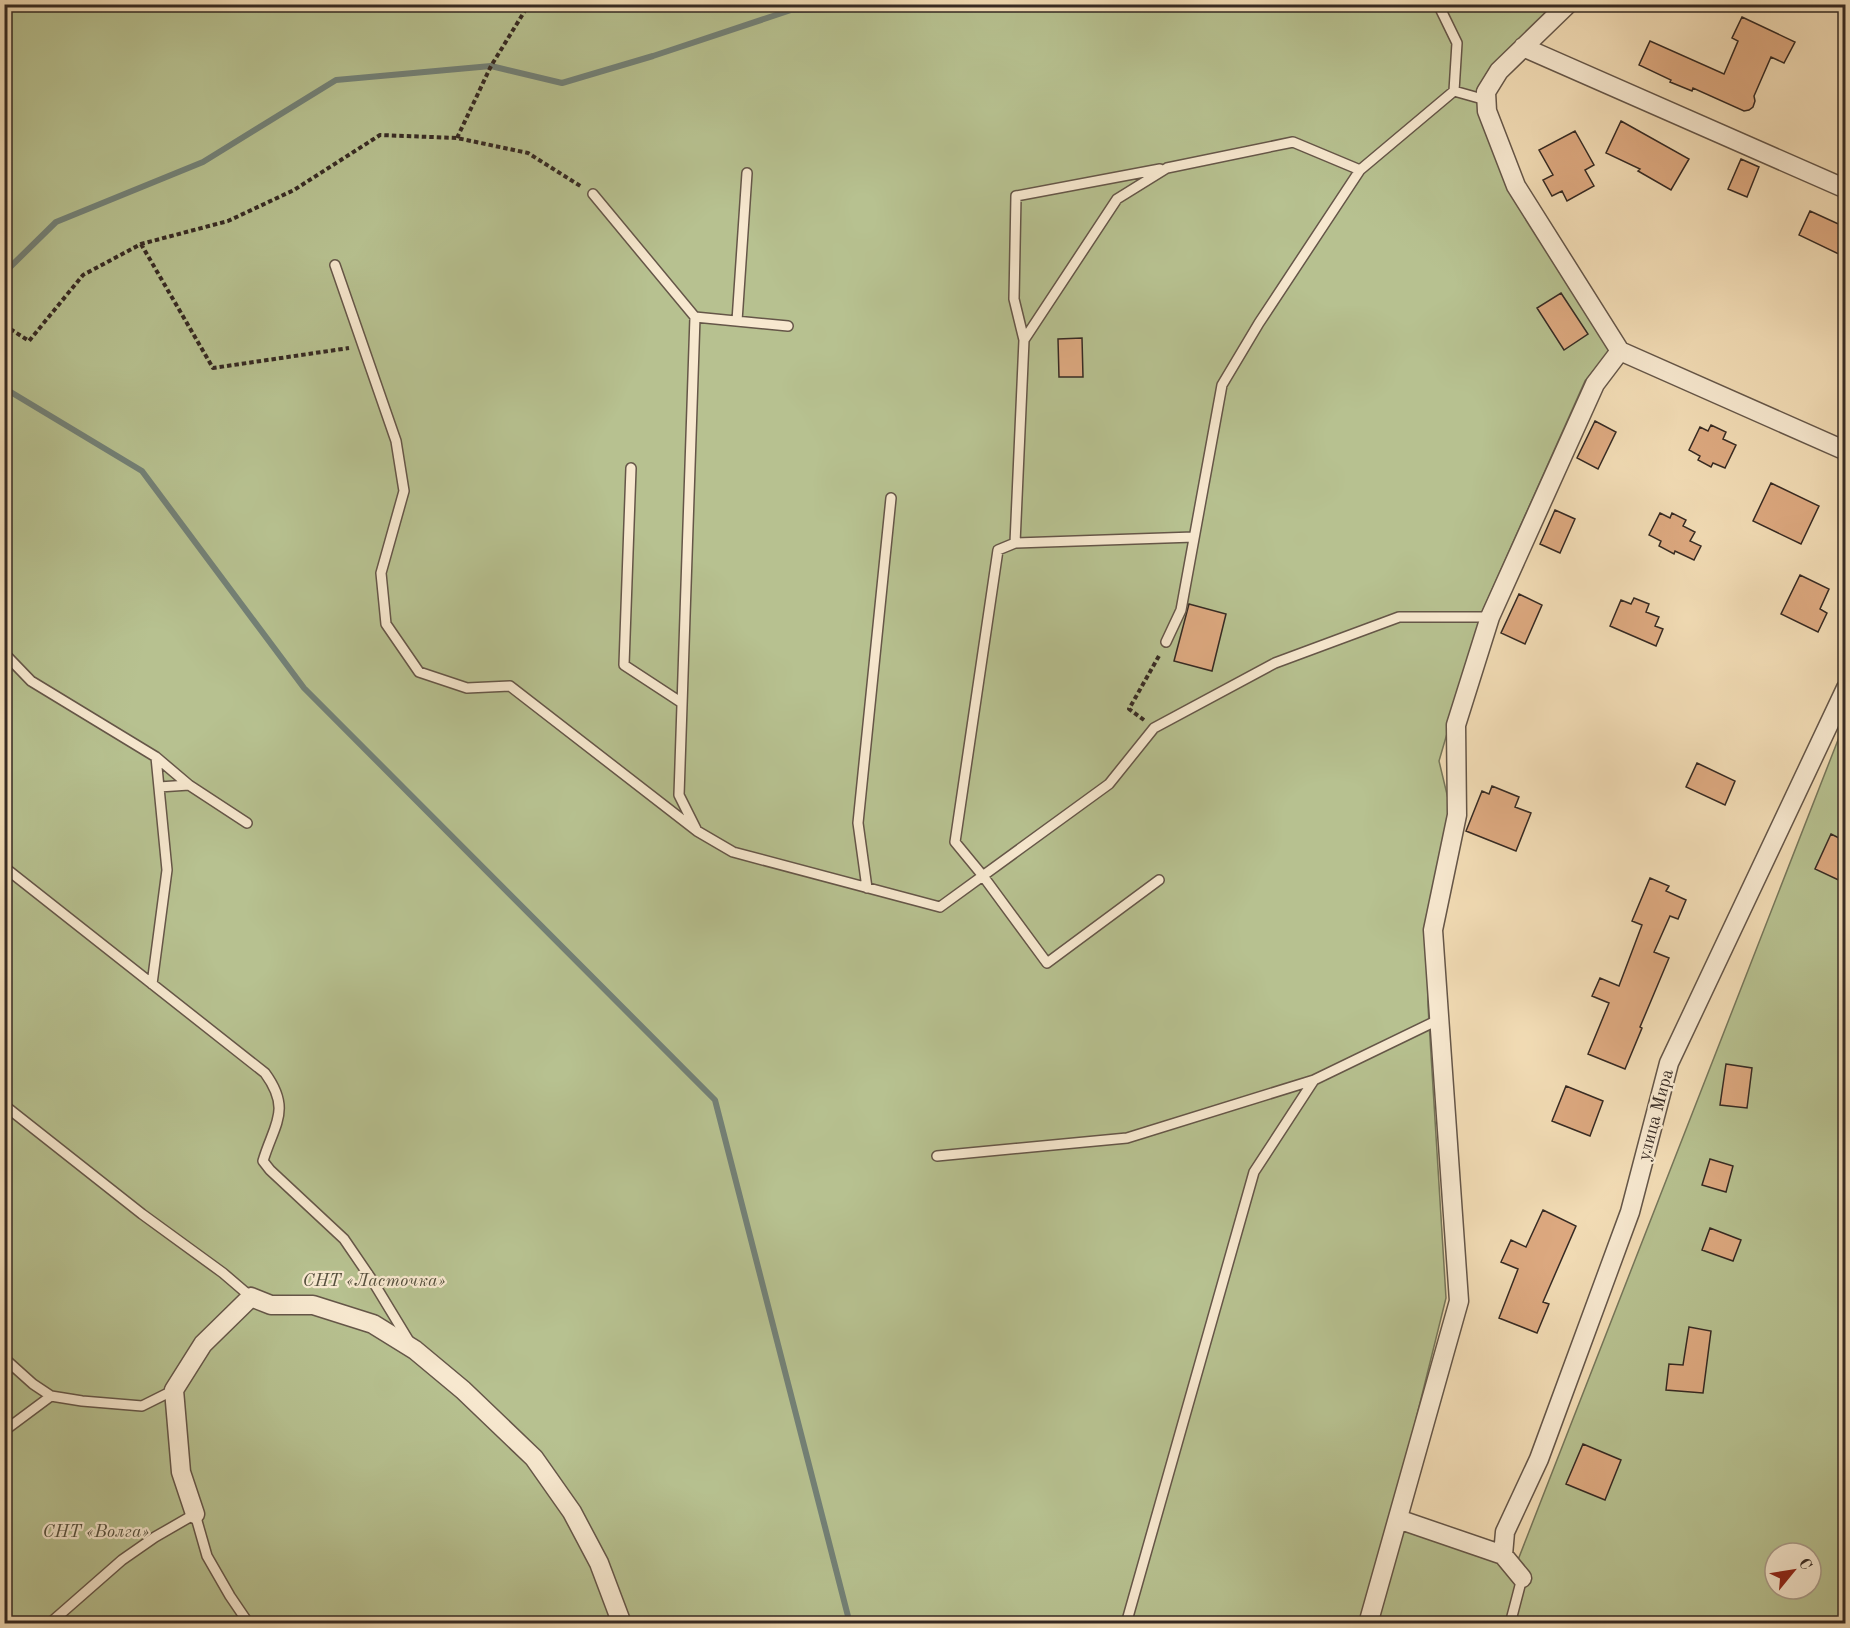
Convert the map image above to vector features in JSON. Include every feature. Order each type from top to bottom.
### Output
[{"type":"street","points":[[1568,4],[1499,71],[1486,92],[1487,111],[1516,186],[1620,351],[1845,451]]},
{"type":"street","points":[[1523,46],[1845,189]]},
{"type":"street","points":[[1368,1623],[1459,1301],[1433,930],[1457,815],[1456,725],[1490,617],[1595,384],[1620,351]]},
{"type":"street","name":"улица Мира","points":[[1503,1556],[1505,1532],[1539,1460],[1630,1212],[1669,1063],[1845,688]]},
{"type":"street","points":[[195,1514],[181,1472],[174,1390],[203,1344],[251,1297],[271,1305],[313,1305],[374,1324],[415,1350],[463,1390],[534,1458],[572,1512],[599,1563],[622,1623]]},
{"type":"street","points":[[1398,1519],[1503,1556],[1522,1578]]},
{"type":"lane","points":[[1166,642],[1181,610],[1221,385],[1360,170],[1454,91],[1457,44],[1438,4]]},
{"type":"lane","points":[[1454,91],[1486,100]]},
{"type":"lane","points":[[1015,543],[1024,340],[1014,299],[1016,196],[1293,142],[1360,170]]},
{"type":"lane","points":[[1024,340],[1117,199],[1167,168]]},
{"type":"lane","points":[[737,321],[747,173]]},
{"type":"lane","points":[[593,194],[695,317],[679,795],[697,831]]},
{"type":"lane","points":[[335,265],[396,441],[404,491],[381,573],[386,624],[419,672],[466,688],[510,686],[697,831],[733,852],[940,907],[1109,784],[1154,728],[1275,663],[1399,617],[1490,617]]},
{"type":"lane","points":[[695,317],[788,326]]},
{"type":"lane","points":[[631,468],[624,665],[682,703]]},
{"type":"lane","points":[[867,888],[858,823],[891,498]]},
{"type":"lane","points":[[1158,880],[1047,963],[955,842],[998,550],[1015,543],[1194,537]]},
{"type":"lane","points":[[4,653],[31,681],[156,757],[189,785],[247,823]]},
{"type":"lane","points":[[152,984],[167,870],[156,757]]},
{"type":"lane","points":[[159,787],[189,785]]},
{"type":"lane","points":[[4,867],[265,1073],[275,1087],[279,1104],[279,1123],[263,1161],[344,1239],[415,1350]]},
{"type":"lane","points":[[937,1156],[1127,1138],[1314,1080],[1438,1020]]},
{"type":"lane","points":[[1126,1623],[1254,1172],[1314,1080]]},
{"type":"lane","points":[[4,1105],[251,1297]]},
{"type":"lane","points":[[4,1358],[33,1384],[51,1396],[142,1406],[174,1390]]},
{"type":"lane","points":[[4,1431],[51,1396]]},
{"type":"lane","points":[[49,1623],[122,1560],[155,1537],[195,1514],[207,1556],[249,1623]]},
{"type":"lane","points":[[1510,1623],[1522,1578]]},
{"type":"path","points":[[457,138],[491,66],[529,4]]},
{"type":"path","points":[[4,325],[29,341],[83,275],[141,243],[228,221],[294,190],[380,135],[457,138],[528,153],[593,194]]},
{"type":"path","points":[[141,243],[213,368],[363,346]]},
{"type":"path","points":[[1154,728],[1129,709],[1166,642]]},
{"type":"green space","points":[[4,5],[1558,5],[1486,74],[1481,108],[1610,351],[1585,381],[1483,610],[1439,761],[1451,811],[1427,931],[1428,1006],[1446,1298],[1390,1524],[1516,1565],[1845,722],[1845,1623],[5,1623]]},
{"type":"building","points":[[1742,17],[1795,42],[1784,63],[1771,57],[1754,96],[1753,107],[1749,110],[1744,111],[1693,88],[1692,91],[1670,82],[1671,80],[1639,65],[1650,41],[1724,74],[1738,41],[1732,38]]},
{"type":"building","points":[[1621,121],[1689,159],[1671,190],[1638,171],[1640,169],[1606,153]]},
{"type":"building","points":[[1575,131],[1594,165],[1585,170],[1594,186],[1567,201],[1562,191],[1552,196],[1543,180],[1553,175],[1539,150]]},
{"type":"building","points":[[1741,159],[1759,167],[1747,197],[1728,189]]},
{"type":"building","points":[[1810,211],[1845,227],[1845,257],[1799,235]]},
{"type":"building","points":[[1561,293],[1588,334],[1564,350],[1537,308]]},
{"type":"building","points":[[1082,338],[1083,377],[1059,377],[1058,339]]},
{"type":"building","points":[[1595,421],[1616,432],[1598,469],[1577,458]]},
{"type":"building","points":[[1711,425],[1726,432],[1723,439],[1736,445],[1725,468],[1713,463],[1711,467],[1698,460],[1700,456],[1689,450],[1700,427],[1708,431]]},
{"type":"building","points":[[1771,483],[1819,506],[1801,544],[1753,521]]},
{"type":"building","points":[[1555,510],[1575,519],[1560,553],[1540,544]]},
{"type":"building","points":[[1660,513],[1670,518],[1672,513],[1686,520],[1683,526],[1695,532],[1690,541],[1701,546],[1694,560],[1675,551],[1674,554],[1659,546],[1661,541],[1649,535]]},
{"type":"building","points":[[1800,575],[1829,589],[1820,609],[1827,613],[1818,632],[1781,614]]},
{"type":"building","points":[[1519,594],[1542,605],[1525,644],[1501,633]]},
{"type":"building","points":[[1634,598],[1649,604],[1646,612],[1659,617],[1655,626],[1663,629],[1656,646],[1610,626],[1621,600],[1631,604]]},
{"type":"building","points":[[1189,604],[1226,614],[1212,671],[1174,661]]},
{"type":"building","points":[[1697,763],[1735,781],[1725,805],[1686,787]]},
{"type":"building","points":[[1492,786],[1519,797],[1515,807],[1531,813],[1516,851],[1466,831],[1482,791],[1489,794]]},
{"type":"building","points":[[1831,834],[1845,841],[1845,883],[1815,869]]},
{"type":"building","points":[[1650,878],[1669,886],[1666,891],[1686,900],[1678,919],[1670,916],[1654,952],[1669,958],[1625,1069],[1588,1054],[1609,1003],[1592,996],[1600,978],[1619,986],[1642,925],[1632,921]]},
{"type":"building","points":[[1726,1064],[1752,1068],[1747,1108],[1720,1105]]},
{"type":"building","points":[[1566,1086],[1603,1101],[1590,1136],[1552,1121]]},
{"type":"building","points":[[1710,1159],[1733,1166],[1726,1192],[1702,1185]]},
{"type":"building","points":[[1543,1210],[1576,1226],[1543,1302],[1549,1304],[1537,1333],[1499,1318],[1518,1269],[1501,1262],[1511,1240],[1526,1247]]},
{"type":"building","points":[[1710,1228],[1741,1240],[1733,1261],[1702,1250]]},
{"type":"building","points":[[1689,1327],[1711,1331],[1703,1393],[1666,1390],[1669,1364],[1683,1365]]},
{"type":"building","points":[[1583,1444],[1621,1460],[1605,1500],[1566,1484]]},
{"type":"waterway","points":[[4,273],[56,222],[203,162],[336,80],[491,66],[562,83],[653,56],[791,10],[969,7],[976,4]]},
{"type":"waterway","points":[[4,388],[142,471],[304,688],[715,1100],[850,1624]]},
{"type":"park label","name":"СНТ «Ласточка»","points":[[374,1281]]},
{"type":"park label","name":"СНТ «Волга»","points":[[96,1532]]}]
